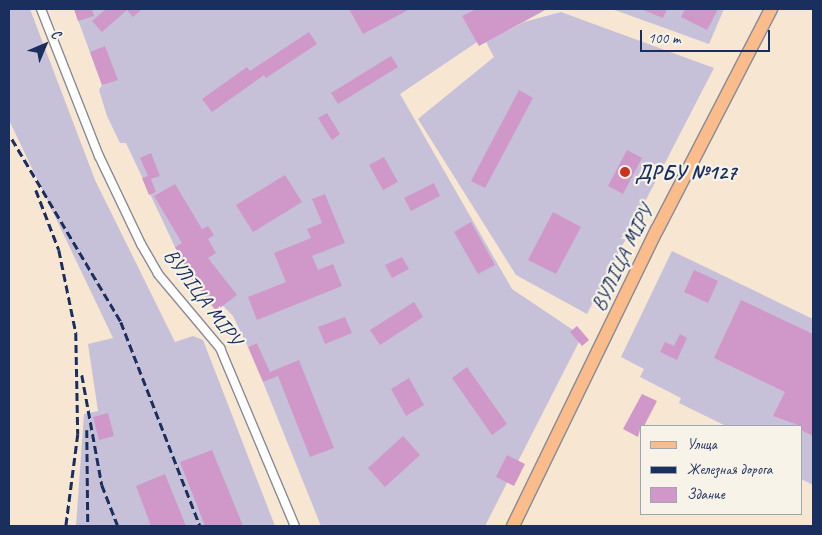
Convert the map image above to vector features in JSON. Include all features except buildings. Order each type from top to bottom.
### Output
[{"type":"main road","name":"ВУЛІЦА МІРУ","points":[[512,526],[657,230],[771,9]]},
{"type":"street","name":"ВУЛІЦА МІРУ","points":[[41,9],[99,156],[141,244],[158,274],[220,348],[295,526]]},
{"type":"shaded area","points":[[9,9],[30,9],[95,180],[175,342],[193,336],[203,340],[275,526],[76,526],[84,414],[98,411],[88,344],[113,338],[9,120]]},
{"type":"shaded area","points":[[74,9],[526,9],[400,94],[512,289],[582,336],[485,526],[321,526],[263,382],[272,378],[257,343],[248,347],[233,316],[188,270],[175,247],[126,143],[120,143],[107,116],[99,90],[102,85]]},
{"type":"shaded area","points":[[612,9],[724,9],[709,44]]},
{"type":"shaded area","name":"ДРБУ №127","points":[[561,12],[714,68],[587,314],[516,275],[418,119],[494,57],[486,42],[524,22]]},
{"type":"shaded area","points":[[672,251],[813,319],[813,485],[802,480],[802,425],[724,425],[679,403],[681,398],[640,377],[644,369],[621,357]]},
{"type":"railway","points":[[12,139],[121,322],[200,526]]},
{"type":"railway","points":[[36,190],[59,250],[76,333],[78,434],[66,526]]},
{"type":"railway","points":[[82,375],[102,485],[118,526]]},
{"type":"railway","points":[[87,430],[88,526]]},
{"type":"place","name":"ДРБУ №127","points":[[625,172]]}]
